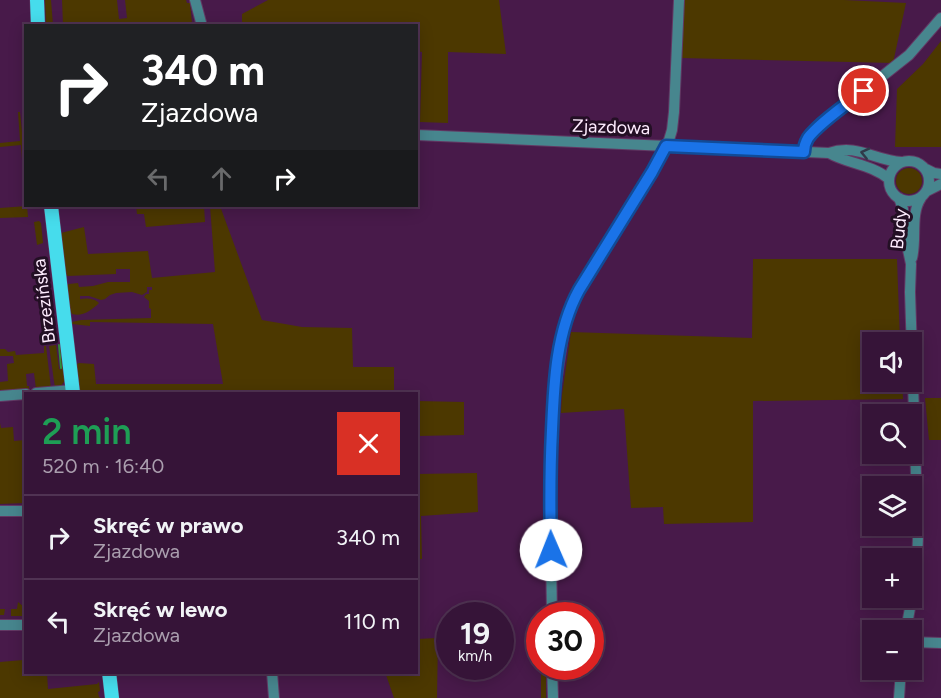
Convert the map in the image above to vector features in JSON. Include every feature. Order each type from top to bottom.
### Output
[{"type":"main road","points":[[37,0],[38,24]]},
{"type":"main road","name":"Brzezińska","points":[[51,207],[73,391]]},
{"type":"main road","points":[[109,674],[112,698]]},
{"type":"street","points":[[195,0],[201,24]]},
{"type":"street","points":[[552,602],[550,495],[552,425],[555,383],[565,323],[572,302],[652,172],[671,135],[679,0]]},
{"type":"street","points":[[804,152],[809,137],[826,120],[909,55],[941,18]]},
{"type":"street","name":"Zjazdowa","points":[[418,135],[828,153],[851,150],[902,162]]},
{"type":"street","name":"Zjazdowa","points":[[828,153],[837,158],[866,166],[889,179]]},
{"type":"street","points":[[941,174],[934,173],[915,161],[902,162],[891,170],[889,179],[892,192],[899,198],[912,201],[941,184]]},
{"type":"street","points":[[924,194],[930,182],[926,169]]},
{"type":"street","name":"Budy","points":[[917,548],[910,292],[911,264],[915,249],[916,208],[924,194]]},
{"type":"street","name":"Budy","points":[[899,198],[903,209],[911,264]]},
{"type":"street","points":[[54,392],[73,391]]},
{"type":"street","points":[[0,396],[24,394]]},
{"type":"street","points":[[0,511],[24,511]]},
{"type":"street","points":[[0,625],[24,625]]},
{"type":"street","points":[[922,642],[941,643]]},
{"type":"street","points":[[272,674],[274,698]]},
{"type":"street","points":[[552,680],[552,698]]},
{"type":"street","points":[[899,698],[900,680]]},
{"type":"shaded area","points":[[45,0],[51,0],[53,24],[46,24]]},
{"type":"shaded area","points":[[62,0],[117,0],[119,19],[127,18],[125,0],[186,0],[190,3],[192,23],[166,24],[63,24]]},
{"type":"shaded area","points":[[268,0],[499,0],[506,54],[448,52],[448,123],[420,122],[422,52],[418,51],[418,24],[242,24],[242,14]]},
{"type":"shaded area","points":[[683,0],[844,0],[906,3],[893,63],[681,58]]},
{"type":"shaded area","points":[[941,41],[941,147],[895,147],[897,89],[923,64]]},
{"type":"shaded area","points":[[18,112],[20,112],[24,152],[24,175],[21,145],[0,147],[0,143],[20,141]]},
{"type":"shaded area","points":[[909,168],[918,172],[922,181],[918,190],[909,194],[900,190],[896,181],[900,172]]},
{"type":"shaded area","points":[[27,207],[28,217],[0,218],[0,208]]},
{"type":"shaded area","points":[[136,207],[204,207],[205,222],[146,227],[144,214],[137,214]]},
{"type":"shaded area","points":[[210,207],[220,207],[262,320],[302,327],[352,328],[353,367],[394,367],[394,392],[79,392],[75,365],[79,363],[94,364],[96,384],[223,384],[213,324],[90,322],[90,326],[72,324],[72,322],[81,320],[151,318],[149,301],[144,297],[149,294],[152,287],[147,287],[147,292],[142,295],[132,292],[116,293],[101,300],[80,296],[80,299],[92,299],[99,303],[86,313],[72,314],[69,308],[67,285],[78,283],[79,287],[108,282],[130,282],[130,269],[116,269],[116,274],[66,275],[61,233],[84,227],[88,254],[148,251],[152,278],[215,272]]},
{"type":"shaded area","points":[[39,221],[43,243],[37,245],[34,222]]},
{"type":"shaded area","points":[[753,259],[897,259],[900,332],[862,332],[862,392],[903,392],[903,399],[753,401],[753,522],[664,524],[663,507],[631,508],[624,409],[561,413],[571,332],[752,338]]},
{"type":"shaded area","points":[[56,345],[61,370],[61,346],[65,380],[61,386],[55,388],[49,346]]},
{"type":"shaded area","points":[[44,346],[46,346],[51,388],[36,389],[34,373],[26,374],[29,390],[0,392],[0,382],[8,381],[7,364],[14,363],[13,356],[0,356],[0,349],[8,352],[15,351],[16,355],[44,353]]},
{"type":"shaded area","points":[[925,398],[941,398],[941,440],[929,440]]},
{"type":"shaded area","points":[[418,401],[464,402],[464,435],[418,436]]},
{"type":"shaded area","points":[[0,423],[1,428],[13,427],[14,441],[24,440],[24,503],[0,504]]},
{"type":"shaded area","points":[[477,473],[478,512],[421,516],[422,559],[418,559],[418,474]]},
{"type":"shaded area","points":[[18,602],[24,607],[23,616],[11,616],[11,609],[17,609]]},
{"type":"shaded area","points":[[0,609],[5,609],[4,615],[0,615]]},
{"type":"shaded area","points":[[436,638],[437,698],[394,698],[386,674],[418,674],[418,639]]},
{"type":"shaded area","points":[[23,660],[24,674],[47,674],[48,689],[99,682],[100,691],[98,692],[101,698],[0,698],[0,662]]},
{"type":"shaded area","points":[[541,680],[546,680],[546,698],[541,698]]},
{"type":"waterway","points":[[59,345],[61,368]]},
{"type":"route","points":[[551,550],[550,467],[553,402],[562,336],[568,312],[666,146],[804,152],[809,137],[826,120],[864,91]]}]
